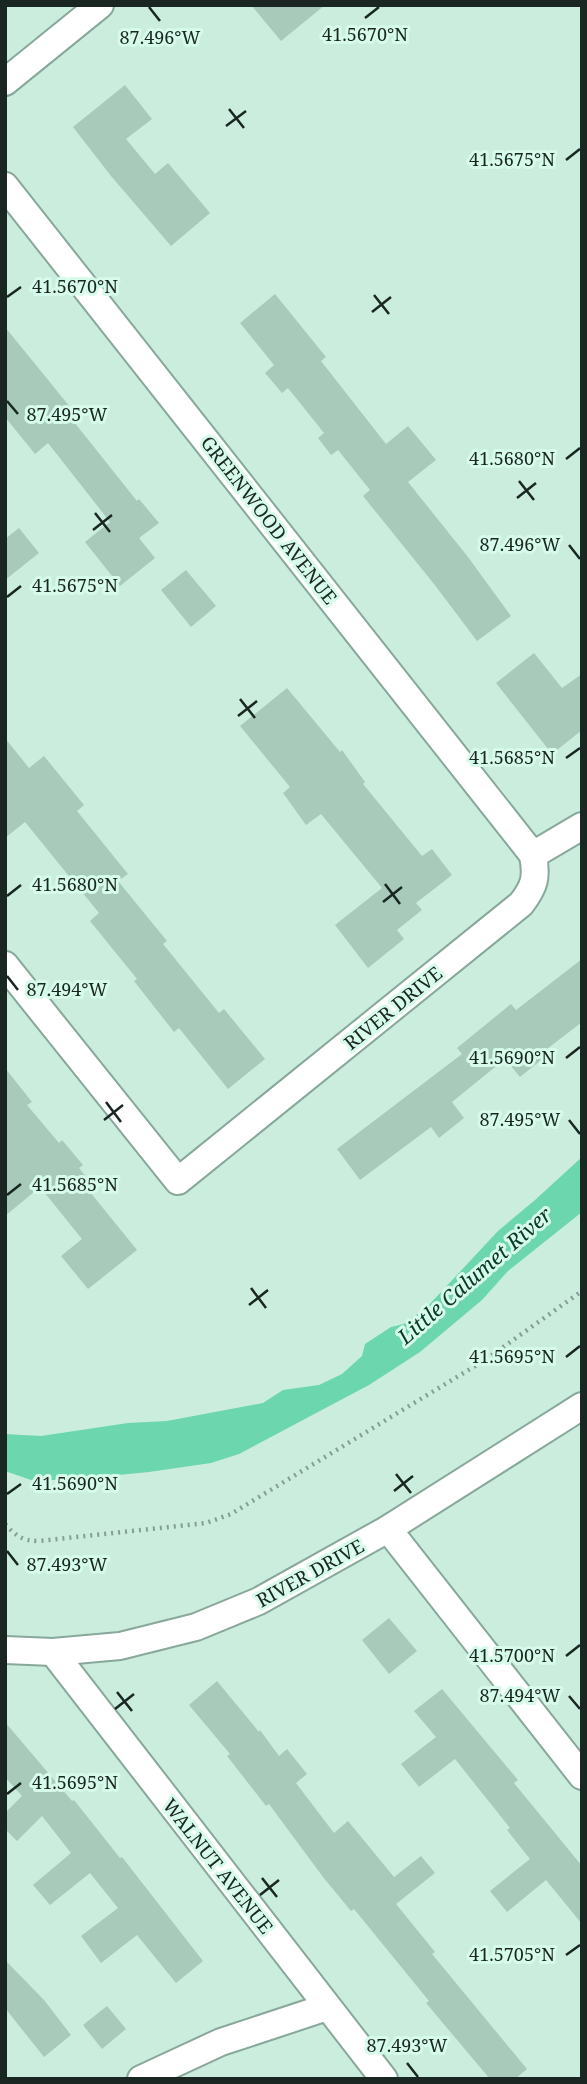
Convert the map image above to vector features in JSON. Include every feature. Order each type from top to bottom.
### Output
[{"type":"street","points":[[5,82],[100,5]]},
{"type":"street","name":"GREENWOOD AVENUE","points":[[5,186],[533,855]]},
{"type":"street","points":[[533,855],[582,826]]},
{"type":"street","name":"RIVER DRIVE","points":[[5,965],[178,1181],[521,904],[532,889],[536,871],[533,855]]},
{"type":"street","name":"RIVER DRIVE","points":[[5,1650],[53,1652],[120,1646],[196,1627],[259,1601],[388,1529],[582,1406]]},
{"type":"street","points":[[388,1529],[582,1776]]},
{"type":"street","name":"WALNUT AVENUE","points":[[53,1652],[384,2079]]},
{"type":"street","points":[[141,2079],[221,2042],[327,2007]]},
{"type":"path","points":[[5,1524],[24,1541],[39,1541],[218,1520],[485,1360],[582,1291]]},
{"type":"water","name":"Little Calumet River","points":[[582,1157],[582,1212],[508,1271],[482,1300],[420,1352],[369,1385],[239,1454],[211,1463],[149,1472],[34,1481],[5,1471],[5,1434],[41,1436],[128,1423],[167,1421],[263,1403],[283,1390],[319,1385],[342,1374],[362,1356],[365,1344],[391,1327],[404,1324],[428,1306],[498,1231]]},
{"type":"building","points":[[251,5],[325,5],[281,41]]},
{"type":"building","points":[[125,85],[152,119],[126,139],[155,174],[168,163],[210,213],[171,246],[73,127]]},
{"type":"building","points":[[275,294],[326,357],[321,361],[386,444],[408,426],[436,460],[408,482],[511,616],[477,641],[363,496],[370,490],[338,450],[331,455],[318,438],[324,433],[288,388],[282,393],[265,373],[274,365],[240,323]]},
{"type":"building","points":[[5,327],[79,418],[74,422],[137,501],[139,499],[159,523],[139,538],[155,558],[120,586],[85,542],[110,522],[48,443],[35,454],[5,417]]},
{"type":"building","points":[[19,528],[39,553],[5,580],[5,539]]},
{"type":"building","points":[[186,570],[216,606],[191,627],[161,590]]},
{"type":"building","points":[[534,653],[562,688],[582,674],[582,730],[552,754],[496,683]]},
{"type":"building","points":[[287,688],[340,752],[342,750],[365,782],[363,784],[422,856],[432,849],[452,875],[416,903],[422,910],[397,930],[404,939],[368,968],[335,925],[382,888],[321,814],[306,825],[283,793],[290,787],[240,726]]},
{"type":"building","points":[[5,738],[29,768],[44,756],[84,805],[77,811],[128,874],[118,881],[167,941],[163,944],[219,1013],[224,1009],[265,1059],[228,1089],[179,1028],[174,1032],[134,981],[137,979],[90,921],[99,913],[25,822],[5,838]]},
{"type":"building","points":[[582,959],[582,1022],[547,1049],[550,1053],[520,1077],[505,1059],[452,1102],[464,1118],[439,1138],[431,1127],[360,1180],[337,1149],[462,1054],[457,1048],[511,1004],[516,1010]]},
{"type":"building","points":[[5,1068],[32,1102],[27,1105],[59,1143],[62,1140],[83,1165],[79,1168],[95,1188],[90,1192],[137,1250],[88,1289],[61,1256],[82,1239],[40,1187],[5,1216]]},
{"type":"building","points":[[389,1618],[417,1651],[389,1674],[362,1640]]},
{"type":"building","points":[[217,1681],[279,1756],[287,1749],[307,1774],[296,1783],[334,1833],[348,1821],[394,1877],[421,1856],[435,1873],[396,1904],[435,1952],[432,1954],[527,2069],[515,2079],[490,2079],[426,2003],[429,2001],[354,1909],[351,1911],[323,1877],[269,1804],[266,1806],[227,1756],[230,1754],[189,1705]]},
{"type":"building","points":[[442,1689],[518,1780],[514,1783],[582,1866],[582,1924],[546,1880],[507,1912],[490,1891],[530,1859],[507,1830],[510,1828],[455,1759],[419,1787],[401,1764],[436,1737],[414,1711]]},
{"type":"building","points":[[5,1722],[72,1801],[74,1800],[120,1858],[122,1857],[203,1961],[176,1983],[137,1935],[101,1963],[81,1936],[118,1908],[90,1873],[50,1905],[33,1885],[71,1853],[42,1816],[17,1841],[5,1829],[5,1813],[22,1796],[5,1777]]},
{"type":"building","points":[[5,1960],[44,2000],[71,2035],[44,2057],[5,2008]]},
{"type":"building","points":[[107,2006],[126,2029],[102,2049],[83,2025]]}]
